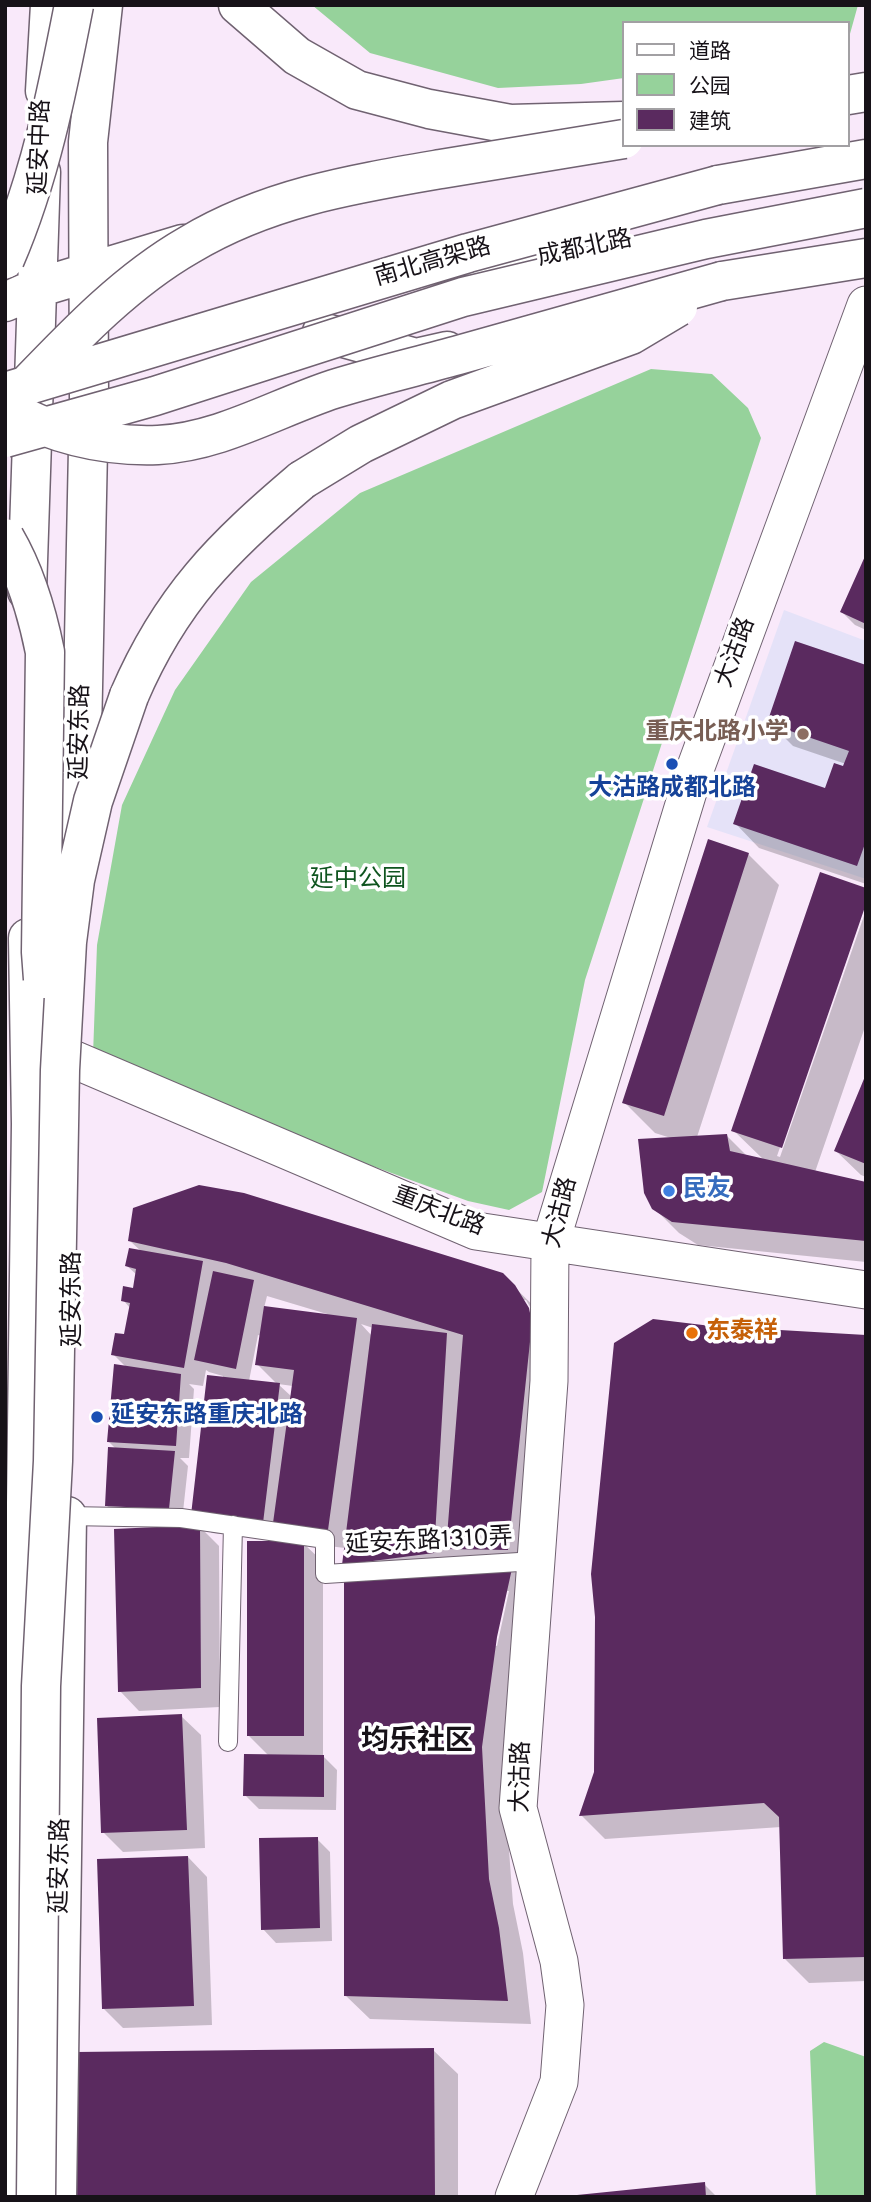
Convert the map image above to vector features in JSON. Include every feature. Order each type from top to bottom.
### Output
[{"type":"main road","name":"延安中路","points":[[10,415],[50,5]]},
{"type":"main road","points":[[5,259],[22,219],[48,129],[74,5]]},
{"type":"main road","name":"延安东路","points":[[57,2197],[67,1516],[73,1407],[68,1065],[89,401],[88,142],[103,5]]},
{"type":"main road","points":[[238,5],[297,56],[357,90],[429,109],[510,124],[622,121]]},
{"type":"main road","points":[[21,295],[259,221],[622,128]]},
{"type":"main road","points":[[622,139],[344,186],[279,203],[231,222],[162,261],[106,307],[64,347],[10,415],[85,439],[158,445],[192,441],[333,390],[722,281],[866,258]]},
{"type":"main road","name":"南北高架路","points":[[10,415],[468,253],[719,185],[866,159]]},
{"type":"main road","name":"南北高架路","points":[[10,415],[155,396],[463,298],[705,239],[866,209]]},
{"type":"main road","name":"成都北路","points":[[10,415],[89,401],[536,259],[764,213],[866,209]]},
{"type":"main road","points":[[310,329],[416,358],[660,300],[866,275]]},
{"type":"main road","points":[[36,2197],[41,1686],[68,1065],[68,930],[75,880],[93,801],[129,696],[146,655],[167,619],[213,561],[246,527],[302,480],[360,444],[452,400],[631,335],[722,281]]},
{"type":"main road","name":"延安东路","points":[[8,2197],[15,1504],[31,1124],[28,1014],[27,565],[10,415]]},
{"type":"main road","points":[[5,538],[16,557],[36,611],[45,652],[41,952],[44,991],[68,1065]]},
{"type":"main road","points":[[28,1014],[68,1065]]},
{"type":"main road","points":[[31,1124],[68,1065]]},
{"type":"street","name":"大沽路","points":[[514,2197],[559,2081],[565,2005],[559,1961],[518,1808],[549,1381],[550,1244],[694,772],[866,305]]},
{"type":"street","name":"重庆北路","points":[[68,1065],[475,1231],[866,1290]]},
{"type":"lane","name":"延安东路1310弄","points":[[67,1516],[181,1518],[325,1539],[325,1574],[536,1563]]},
{"type":"lane","points":[[228,1742],[233,1525]]},
{"type":"shaded area","name":"重庆北路小学","points":[[784,610],[866,641],[866,879],[707,827]]},
{"type":"green space","points":[[312,5],[858,5],[850,34],[850,21],[622,21],[622,78],[581,84],[498,88],[370,53]]},
{"type":"green space","name":"延中公园","points":[[651,369],[712,374],[748,408],[761,438],[585,980],[542,1192],[509,1210],[468,1201],[143,1082],[93,1055],[97,945],[122,805],[175,690],[251,582],[360,493]]},
{"type":"green space","points":[[824,2042],[866,2057],[866,2197],[816,2197],[810,2051]]},
{"type":"building","points":[[866,554],[866,624],[840,612]]},
{"type":"building","points":[[795,641],[866,665],[866,841],[857,866],[733,824],[754,764],[825,788],[834,763],[843,766],[849,751],[767,723]]},
{"type":"building","points":[[708,839],[749,853],[664,1116],[622,1103]]},
{"type":"building","points":[[820,872],[866,888],[866,904],[782,1148],[731,1131]]},
{"type":"building","points":[[866,1074],[866,1164],[834,1151]]},
{"type":"building","points":[[727,1134],[730,1151],[866,1182],[866,1241],[672,1222],[652,1209],[644,1193],[638,1139]]},
{"type":"building","points":[[199,1185],[244,1193],[503,1273],[515,1285],[529,1308],[532,1323],[508,1550],[446,1549],[463,1335],[226,1263],[128,1241],[133,1208]]},
{"type":"building","points":[[129,1248],[203,1261],[184,1368],[111,1355],[115,1333],[124,1334],[130,1303],[121,1301],[123,1286],[133,1288],[136,1269],[125,1266]]},
{"type":"building","points":[[213,1271],[254,1280],[236,1369],[194,1360]]},
{"type":"building","points":[[264,1306],[357,1318],[328,1530],[273,1523],[294,1370],[255,1365]]},
{"type":"building","points":[[653,1319],[711,1326],[866,1335],[866,1957],[783,1959],[779,1817],[764,1803],[579,1816],[594,1772],[595,1617],[591,1574],[614,1343]]},
{"type":"building","points":[[372,1324],[447,1333],[434,1553],[342,1565]]},
{"type":"building","points":[[114,1364],[181,1374],[176,1446],[107,1442]]},
{"type":"building","points":[[207,1375],[280,1383],[263,1523],[191,1515]]},
{"type":"building","points":[[108,1447],[175,1451],[169,1509],[105,1506]]},
{"type":"building","points":[[200,1525],[201,1688],[118,1692],[114,1529]]},
{"type":"building","points":[[247,1541],[304,1541],[304,1736],[247,1736]]},
{"type":"building","points":[[513,1564],[497,1637],[482,1747],[489,1879],[499,1928],[508,2001],[344,1996],[344,1580]]},
{"type":"building","points":[[182,1714],[187,1830],[101,1833],[97,1718]]},
{"type":"building","points":[[244,1754],[324,1755],[324,1797],[243,1796]]},
{"type":"building","points":[[318,1837],[320,1928],[261,1930],[259,1838]]},
{"type":"building","points":[[188,1856],[194,2006],[102,2009],[97,1859]]},
{"type":"building","points":[[434,2048],[435,2197],[77,2197],[76,2052]]},
{"type":"building","points":[[705,2182],[706,2197],[577,2197],[577,2195]]},
{"type":"place","name":"重庆北路小学","points":[[803,734]]},
{"type":"place","name":"大沽路成都北路","points":[[672,764]]},
{"type":"place","name":"民友","points":[[669,1191]]},
{"type":"place","name":"东泰祥","points":[[692,1333]]},
{"type":"place","name":"延安东路重庆北路","points":[[97,1417]]},
{"type":"district","name":"均乐社区","points":[[417,1743]]}]
